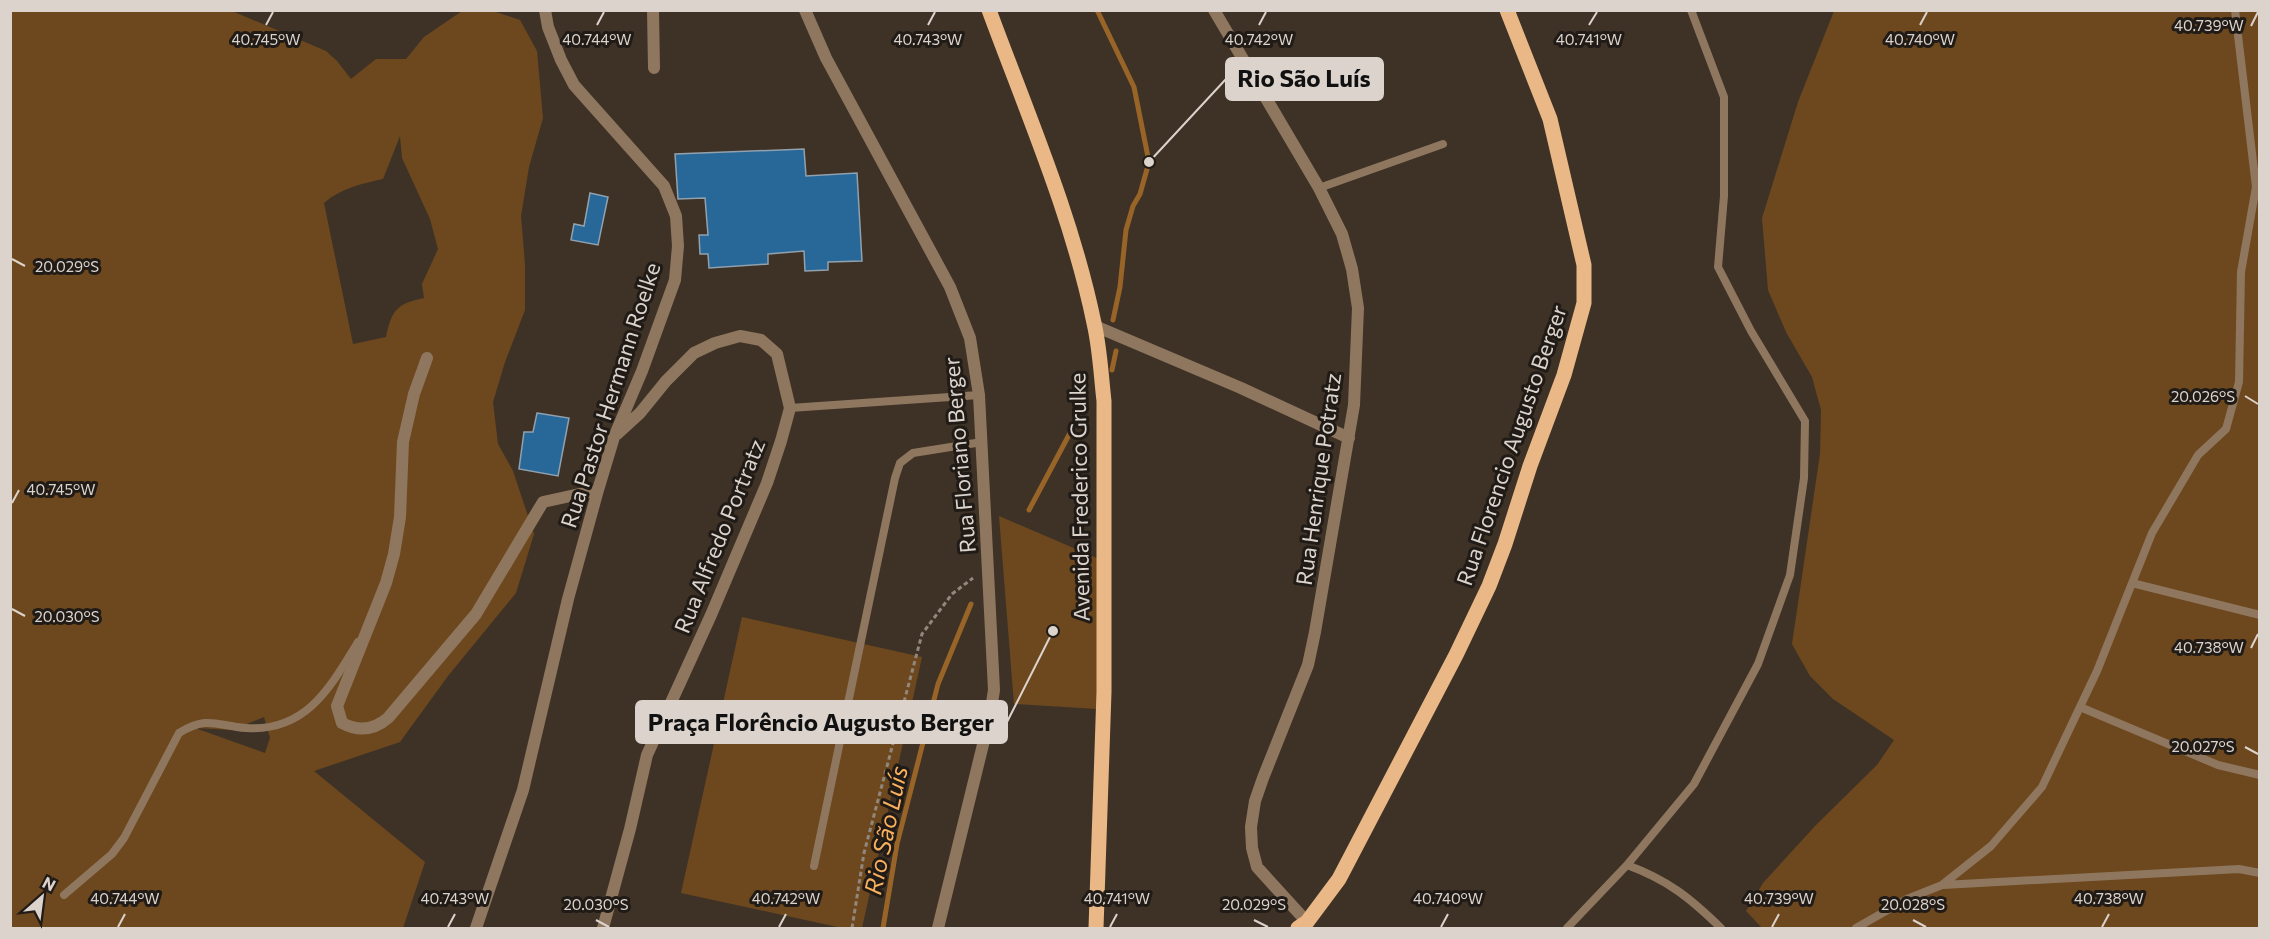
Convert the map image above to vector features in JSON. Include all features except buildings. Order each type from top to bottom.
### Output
[{"type":"main road","name":"Avenida Frederico Grulke","points":[[989,10],[1072,236],[1095,326],[1104,401],[1104,693],[1096,928]]},
{"type":"main road","name":"Rua Florencio Augusto Berger","points":[[1303,925],[1339,879],[1456,655],[1489,586],[1564,375],[1584,303],[1584,265],[1550,118],[1507,10]]},
{"type":"street","name":"Rua Pastor Hermann Roelke","points":[[476,928],[523,790],[568,599],[598,490],[614,437],[642,371],[675,280],[678,246],[676,216],[664,186],[574,85],[548,27],[545,10]]},
{"type":"street","points":[[652,10],[654,68]]},
{"type":"street","name":"Rua Floriano Berger","points":[[805,10],[826,58],[950,287],[970,338],[979,395],[994,690],[990,716],[938,928]]},
{"type":"street","name":"Rua Henrique Potratz","points":[[1218,13],[1319,188],[1342,234],[1352,269],[1358,308],[1354,405],[1326,577],[1308,665],[1263,778],[1255,801],[1251,827],[1252,848],[1257,867],[1303,925]]},
{"type":"street","points":[[1095,326],[1241,388],[1349,438]]},
{"type":"street","points":[[614,437],[640,413],[666,381],[694,353],[740,336],[761,340],[777,354],[790,408]]},
{"type":"street","points":[[427,358],[414,394],[403,442],[400,517],[394,554],[386,584],[337,706],[342,723],[354,729],[370,728],[388,718],[476,614],[543,502],[598,490]]},
{"type":"street","name":"Rua Alfredo Portratz","points":[[603,928],[647,755],[711,615],[767,483],[790,408]]},
{"type":"lane","points":[[1567,928],[1627,865],[1694,784],[1758,664],[1790,575],[1804,478],[1804,422],[1751,331],[1718,267],[1724,196],[1724,97],[1691,10]]},
{"type":"lane","points":[[1856,928],[1907,899],[1942,885],[1991,846],[2042,787],[2097,671],[2152,532],[2198,455],[2226,429],[2240,382],[2241,272],[2256,187],[2235,10]]},
{"type":"lane","points":[[1319,188],[1443,144]]},
{"type":"lane","points":[[790,408],[979,395]]},
{"type":"lane","points":[[813,866],[900,463],[913,453],[982,442]]},
{"type":"lane","points":[[2132,583],[2259,615]]},
{"type":"lane","points":[[64,895],[112,854],[124,838],[179,734],[192,726],[205,722],[262,728],[282,723],[298,715],[325,694],[370,621]]},
{"type":"lane","points":[[2080,707],[2218,765],[2259,775]]},
{"type":"lane","points":[[1627,865],[1654,875],[1691,899],[1721,928]]},
{"type":"lane","points":[[1942,885],[2239,869],[2259,873]]},
{"type":"path","points":[[852,928],[864,853],[922,633],[952,594],[989,567]]},
{"type":"shaded area","points":[[10,11],[232,11],[326,51],[351,79],[376,59],[406,59],[424,37],[462,11],[493,11],[520,20],[537,51],[543,118],[529,167],[521,216],[525,265],[525,310],[505,362],[493,402],[498,444],[513,471],[534,534],[516,593],[448,676],[400,742],[314,771],[425,862],[403,928],[11,928]],"holes":[[[400,136],[402,158],[430,219],[438,249],[422,284],[424,298],[401,306],[393,314],[386,337],[353,344],[324,203],[344,190],[383,179]],[[264,717],[270,738],[265,753],[195,728],[232,730]]]},
{"type":"shaded area","points":[[1834,11],[2259,11],[2259,928],[1762,928],[1746,911],[1763,883],[1816,825],[1877,765],[1894,740],[1833,699],[1810,676],[1792,644],[1820,454],[1821,410],[1812,377],[1786,332],[1768,290],[1762,218],[1798,102]]},
{"type":"shaded area","points":[[999,516],[1099,559],[1097,709],[1014,704]]},
{"type":"shaded area","points":[[742,617],[922,657],[862,928],[842,928],[681,893]]},
{"type":"waterway","name":"Rio São Luís","points":[[1097,10],[1134,87],[1149,162],[1126,230],[1120,287],[1113,320]]},
{"type":"waterway","name":"Rio São Luís","points":[[1112,370],[1116,351]]},
{"type":"waterway","name":"Rio São Luís","points":[[1029,510],[1070,433]]},
{"type":"waterway","name":"Rio São Luís","points":[[883,928],[897,844],[938,684],[971,604]]},
{"type":"place","name":"Rio São Luís","points":[[1149,162]]},
{"type":"place","name":"Praça Florêncio Augusto Berger","points":[[1053,631]]}]
